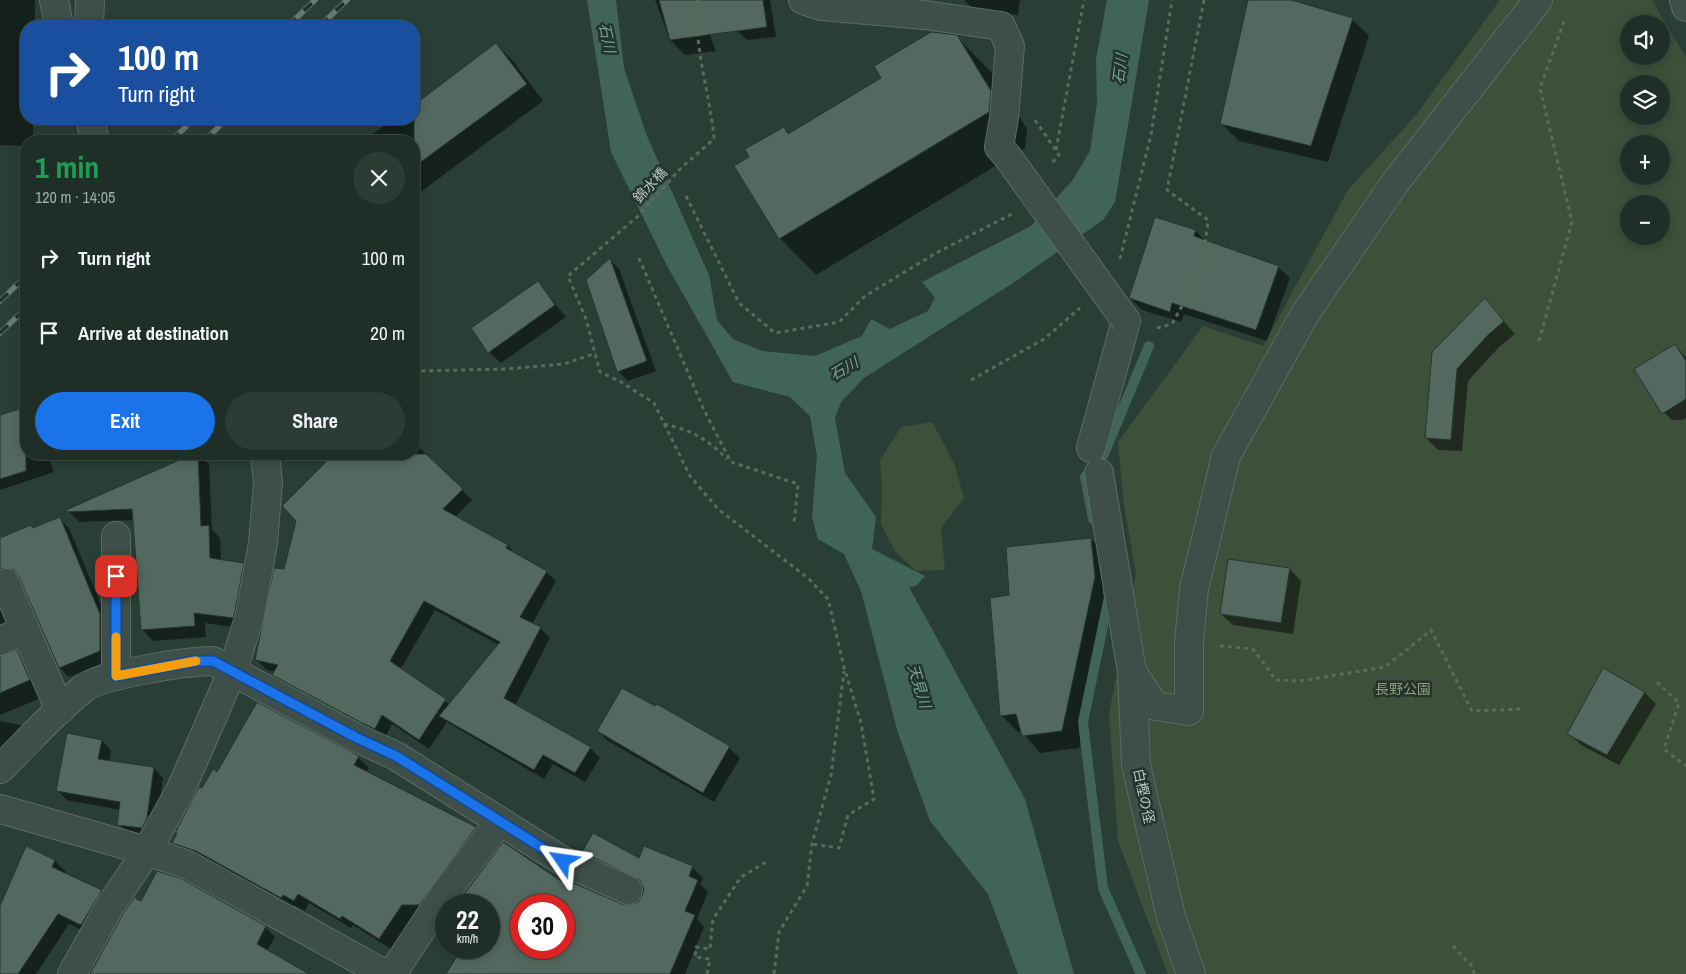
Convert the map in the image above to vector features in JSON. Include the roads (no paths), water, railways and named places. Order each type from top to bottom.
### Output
[{"type":"street","points":[[54,0],[57,20]]},
{"type":"street","points":[[89,20],[90,0]]},
{"type":"street","name":"白樫の径","points":[[802,0],[820,6],[925,15],[1001,26],[1010,46],[1004,118],[999,146],[1126,321],[1095,460],[1132,672],[1136,765],[1171,917],[1191,974]]},
{"type":"street","points":[[1132,672],[1156,706],[1189,711],[1190,643],[1194,589],[1226,456],[1305,314],[1338,265],[1395,183],[1538,0]]},
{"type":"street","points":[[1684,0],[1686,7]]},
{"type":"street","points":[[72,974],[110,906],[147,851],[181,789],[234,670],[250,616],[263,543],[268,483],[266,460]]},
{"type":"street","points":[[116,536],[116,676]]},
{"type":"street","points":[[5,583],[60,710]]},
{"type":"street","points":[[0,641],[25,630]]},
{"type":"street","points":[[0,770],[84,687],[116,676],[195,661],[213,661],[234,670],[355,737],[396,756],[563,861],[628,890]]},
{"type":"street","points":[[0,809],[147,851],[188,865],[386,974]]},
{"type":"street","points":[[392,974],[446,892],[499,822]]},
{"type":"water","points":[[587,0],[616,0],[624,68],[647,136],[709,275],[717,320],[733,339],[762,351],[815,356],[862,336],[871,319],[890,329],[928,311],[935,298],[922,282],[1031,226],[1072,181],[1090,151],[1097,103],[1096,59],[1107,0],[1149,0],[1115,202],[1103,220],[1013,283],[864,378],[841,402],[835,418],[845,473],[876,517],[872,549],[925,576],[916,586],[909,587],[1025,799],[1074,974],[1018,974],[988,894],[930,821],[898,733],[861,591],[844,554],[818,539],[812,518],[817,456],[810,416],[790,397],[733,382],[666,264],[611,152]]},
{"type":"waterway","points":[[1093,519],[1085,477],[1104,454],[1149,346]]},
{"type":"waterway","points":[[1108,592],[1109,597],[1083,722],[1103,888],[1141,974]]},
{"type":"railway","points":[[294,20],[315,0]]},
{"type":"railway","points":[[326,20],[347,0]]},
{"type":"railway","points":[[177,135],[188,125]]},
{"type":"railway","points":[[210,135],[221,125]]},
{"type":"railway","points":[[0,301],[20,282]]},
{"type":"railway","points":[[0,333],[20,314]]},
{"type":"water label","name":"石川","points":[[607,38]]},
{"type":"water label","name":"石川","points":[[1120,69]]},
{"type":"water label","name":"石川","points":[[844,369]]},
{"type":"water label","name":"天見川","points":[[919,686]]},
{"type":"park label","name":"長野公園","points":[[1403,689]]}]
